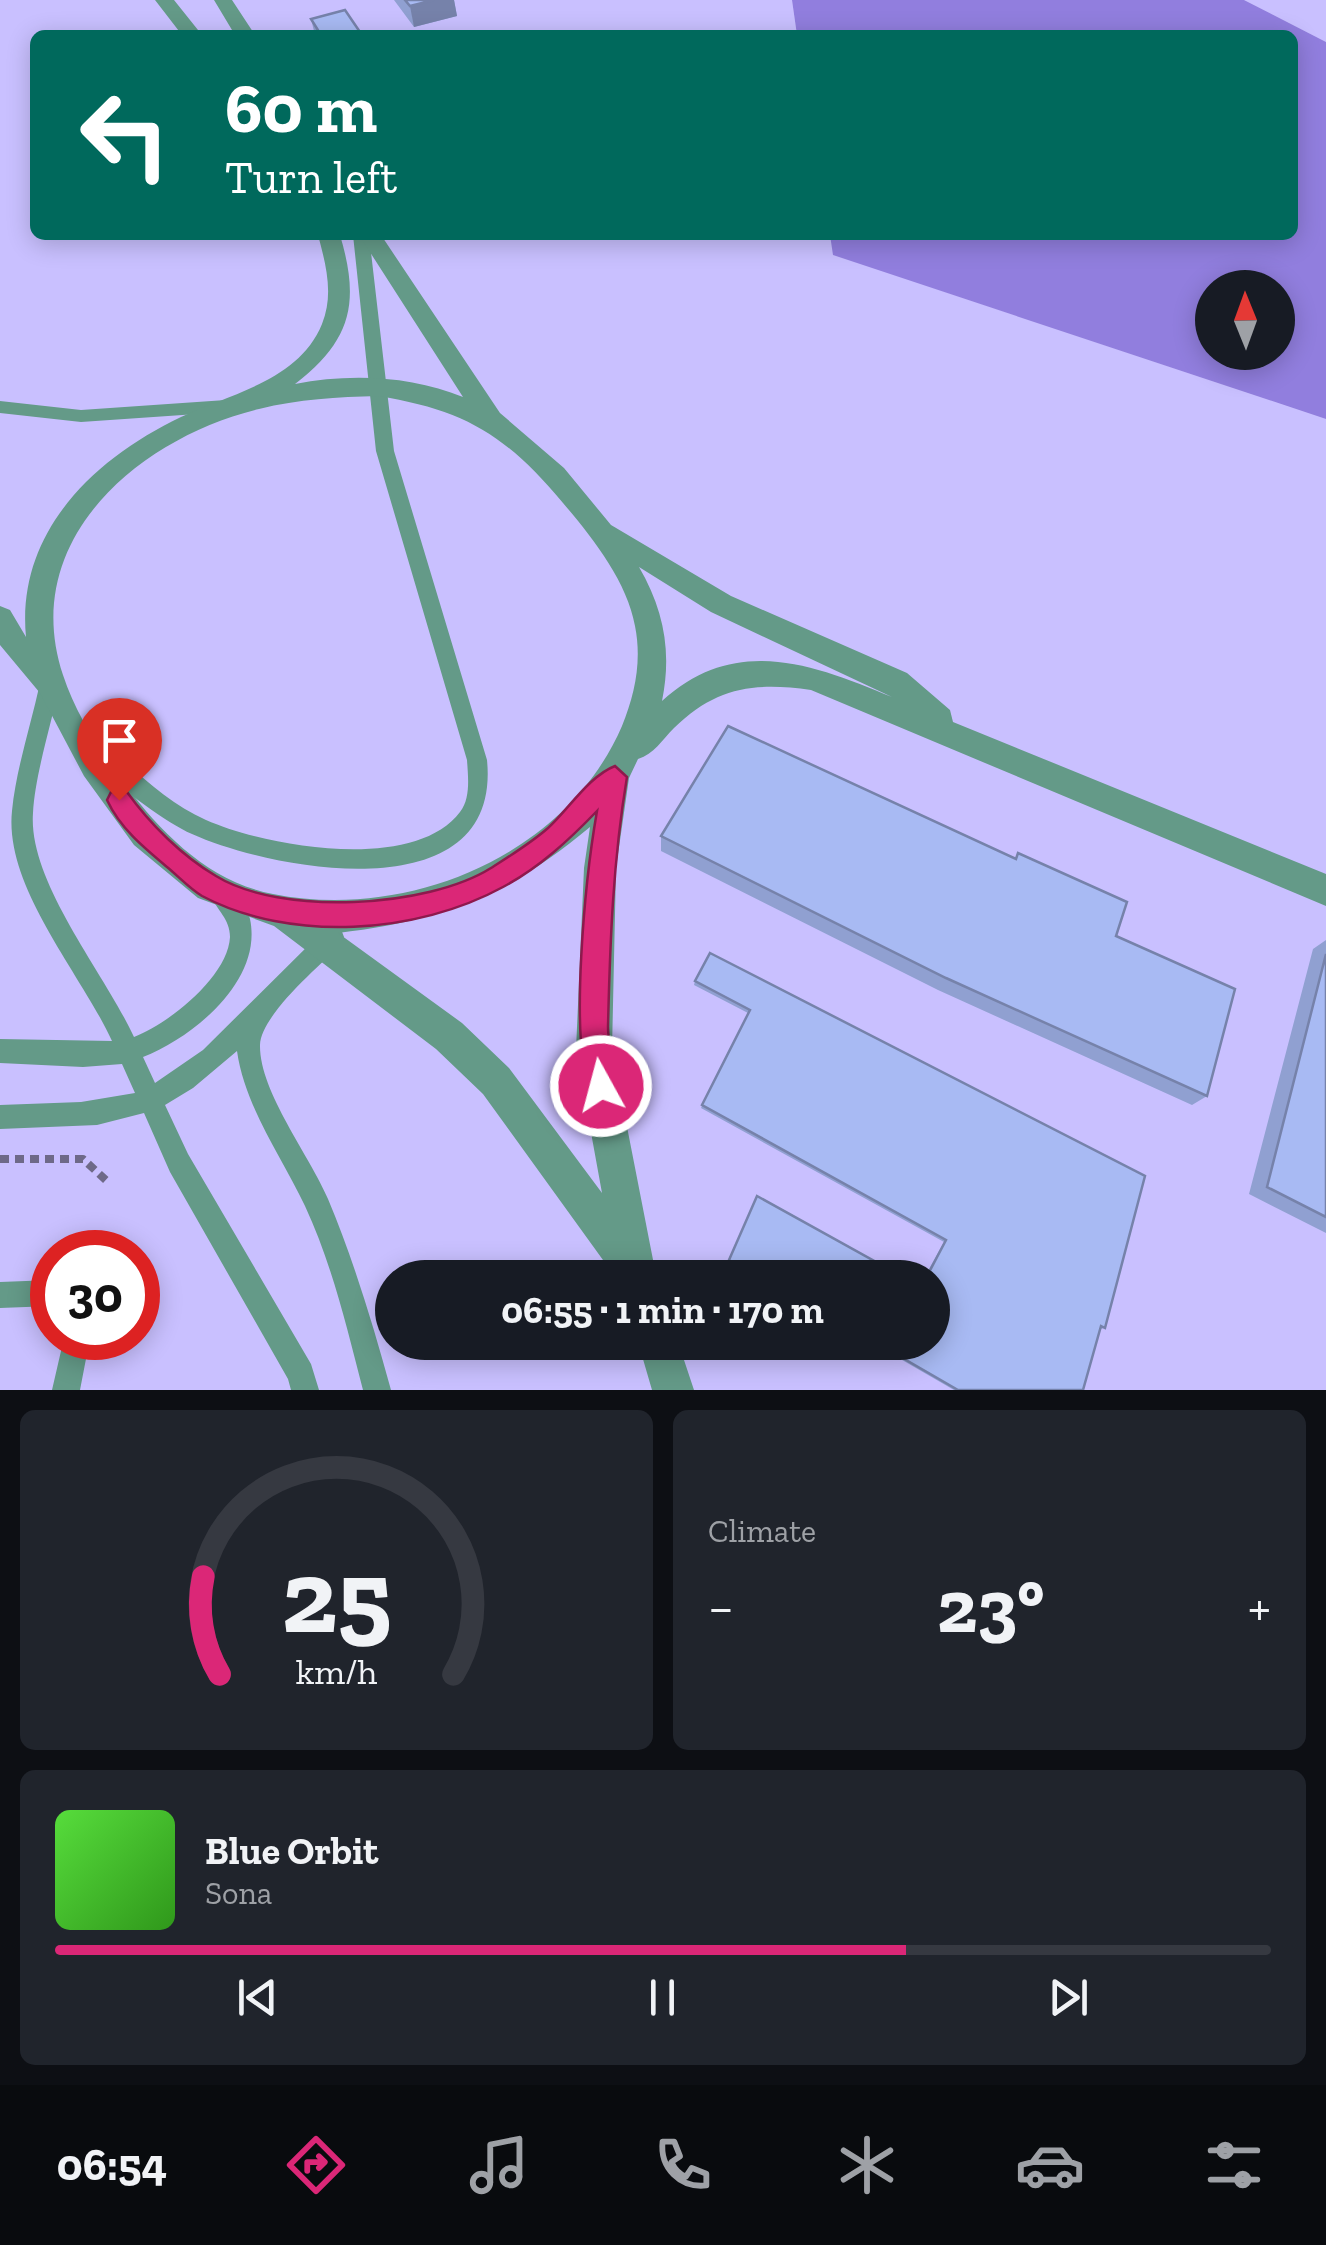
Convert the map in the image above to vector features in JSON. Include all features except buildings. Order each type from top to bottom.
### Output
[{"type":"street","points":[[164,0],[188,30]]},
{"type":"street","points":[[222,0],[241,30]]},
{"type":"street","points":[[330,240],[343,303],[334,330],[302,364],[243,403],[145,451],[114,472],[69,519],[54,541],[41,600],[40,632],[50,683],[64,713],[139,828],[209,886],[278,910],[323,916],[409,908],[446,899],[495,879],[554,838],[620,769],[676,702],[696,688],[746,675],[814,678],[1326,890]]},
{"type":"street","points":[[373,240],[490,418],[534,456],[595,525],[637,587],[652,643],[652,680],[620,769],[600,868],[594,1050],[633,1260]]},
{"type":"street","points":[[243,403],[306,389],[380,387],[430,395],[490,418]]},
{"type":"street","points":[[595,525],[721,604],[896,682],[960,737]]},
{"type":"street","points":[[0,618],[21,654],[50,683]]},
{"type":"street","points":[[278,910],[327,942],[450,1036],[496,1081],[626,1260]]},
{"type":"street","points":[[664,1360],[673,1390]]},
{"type":"lane","points":[[64,713],[130,782],[164,807],[198,827],[243,843],[322,857],[382,857],[438,843],[466,822],[478,795],[476,760],[385,452],[362,240]]},
{"type":"lane","points":[[0,407],[81,416],[164,414],[243,403]]},
{"type":"lane","points":[[50,683],[26,778],[24,846],[34,882],[109,1009],[178,1163],[301,1374],[305,1390]]},
{"type":"lane","points":[[0,1051],[127,1051],[160,1038],[237,964],[244,944],[240,914],[209,886]]},
{"type":"lane","points":[[0,1116],[84,1115],[150,1100],[200,1068],[327,942],[363,922],[409,908]]},
{"type":"lane","points":[[270,997],[254,1021],[248,1043],[252,1078],[317,1203],[354,1304],[377,1390]]},
{"type":"lane","points":[[0,1295],[30,1294]]},
{"type":"lane","points":[[66,1390],[72,1360]]},
{"type":"path","points":[[0,1159],[83,1160],[109,1183]]},
{"type":"shaded area","points":[[0,0],[792,0],[796,30],[30,30],[30,240],[831,240],[834,255],[1326,419],[1326,1390],[0,1390]]},
{"type":"shaded area","points":[[792,0],[1244,0],[1326,42],[1326,419],[833,255],[831,240],[1298,240],[1298,30],[796,30]]},
{"type":"shaded area","points":[[1244,0],[1326,0],[1326,42]]},
{"type":"route","points":[[119,800],[139,828],[209,886],[245,902],[278,910],[323,916],[367,914],[446,899],[495,879],[554,838],[615,777],[600,868],[594,1050],[601,1086]]}]
